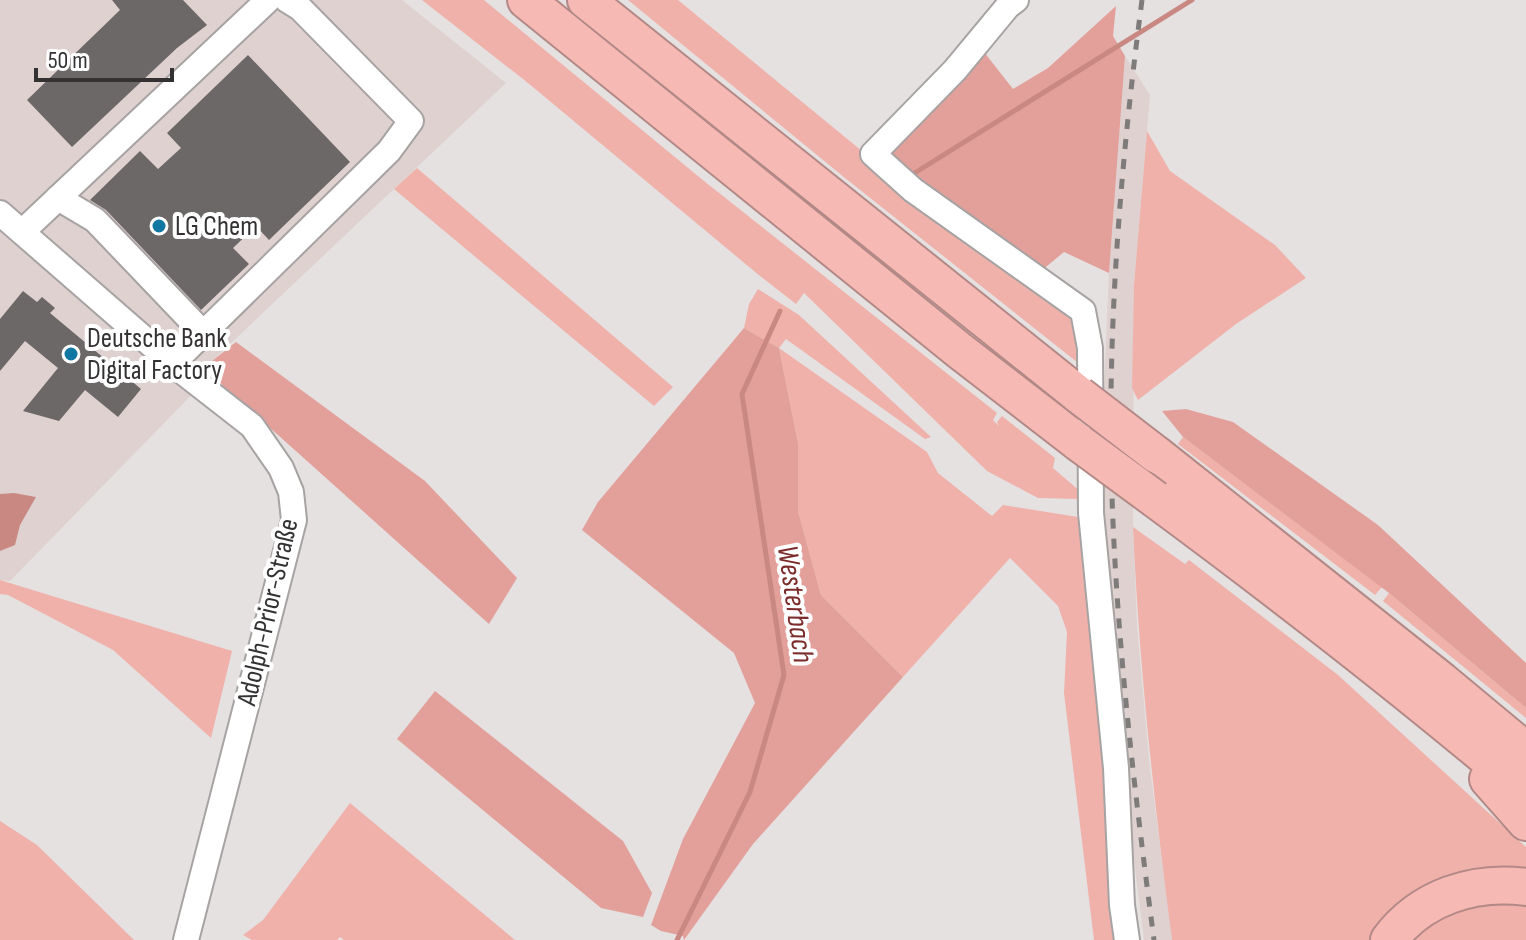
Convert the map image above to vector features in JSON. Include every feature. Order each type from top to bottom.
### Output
[{"type":"highway","points":[[526,0],[750,183],[1079,443],[1285,595],[1427,707],[1526,791]]},
{"type":"highway","points":[[586,0],[1526,751]]},
{"type":"highway","points":[[1427,707],[1526,822]]},
{"type":"highway","points":[[1389,940],[1413,915],[1434,901],[1458,891],[1482,886],[1526,887]]},
{"type":"street","points":[[22,232],[268,0]]},
{"type":"street","points":[[173,363],[389,151],[411,121],[300,8],[287,0]]},
{"type":"street","points":[[1016,0],[955,70],[873,154],[913,190],[1083,311],[1090,348],[1091,513],[1116,768],[1122,905],[1127,940]]},
{"type":"street","points":[[58,198],[95,220],[203,333]]},
{"type":"street","name":"Adolph-Prior-Straße","points":[[0,213],[173,363],[252,426],[281,468],[291,492],[294,520],[186,940]]},
{"type":"shaded area","points":[[0,0],[402,0],[506,83],[212,361],[211,375],[10,581],[0,580]]},
{"type":"shaded area","points":[[422,0],[484,0],[704,181],[997,413],[993,420],[999,426],[997,422],[1002,416],[1055,458],[1053,468],[1081,492],[1078,499],[1038,498],[987,471],[804,293],[796,304],[528,83]]},
{"type":"shaded area","points":[[628,0],[678,0],[862,151],[887,180],[1077,313],[1082,366],[845,178]]},
{"type":"shaded area","points":[[1116,6],[1113,36],[1125,56],[1109,273],[1064,252],[1041,271],[882,159],[984,52],[1013,89],[1048,68]]},
{"type":"shaded area","points":[[1125,56],[1150,95],[1134,285],[1133,527],[1137,625],[1149,760],[1172,940],[1144,940],[1115,710],[1099,507],[1109,273]]},
{"type":"shaded area","points":[[1147,131],[1170,171],[1275,245],[1306,278],[1236,324],[1138,400],[1132,388],[1134,285]]},
{"type":"shaded area","points":[[417,168],[673,387],[654,406],[394,189]]},
{"type":"shaded area","points":[[758,289],[799,315],[931,437],[925,439],[786,339],[779,348],[744,328],[749,304]]},
{"type":"shaded area","points":[[744,328],[779,348],[798,443],[798,511],[821,595],[903,677],[753,844],[684,940],[683,936],[661,931],[651,925],[683,839],[755,703],[734,653],[582,530],[598,502]]},
{"type":"shaded area","points":[[236,342],[425,481],[517,578],[489,624],[211,375],[212,361]]},
{"type":"shaded area","points":[[779,348],[927,452],[938,473],[992,516],[1003,505],[1084,518],[1123,940],[1094,940],[1064,693],[1067,632],[1058,606],[1010,558],[903,677],[821,595],[798,511],[798,443]]},
{"type":"shaded area","points":[[1186,409],[1233,422],[1378,525],[1526,663],[1526,708],[1389,593],[1183,437],[1162,411]]},
{"type":"shaded area","points":[[1183,437],[1382,587],[1375,595],[1178,444]]},
{"type":"shaded area","points":[[0,494],[36,497],[20,525],[15,545],[0,551]]},
{"type":"shaded area","points":[[1133,527],[1185,564],[1189,560],[1338,675],[1526,847],[1526,874],[1374,940],[1172,940],[1148,734]]},
{"type":"shaded area","points":[[0,580],[232,651],[211,738],[113,650],[8,595],[0,594]]},
{"type":"shaded area","points":[[1389,593],[1526,708],[1526,718],[1383,601]]},
{"type":"shaded area","points":[[435,691],[623,841],[652,893],[643,917],[601,908],[397,739]]},
{"type":"shaded area","points":[[350,803],[515,940],[344,940],[340,937],[337,940],[252,940],[243,935],[263,920]]},
{"type":"shaded area","points":[[0,821],[37,845],[134,940],[0,940]]},
{"type":"shaded area","points":[[1526,897],[1526,940],[1398,940],[1436,910]]},
{"type":"building","points":[[112,0],[183,0],[207,25],[177,48],[72,147],[27,100],[120,10]]},
{"type":"building","points":[[248,55],[350,162],[269,240],[256,226],[233,248],[249,264],[201,310],[106,210],[90,200],[140,151],[158,169],[181,148],[167,133]]},
{"type":"building","name":"Deutsche Bank Digital Factory","points":[[23,291],[37,302],[42,297],[55,308],[50,313],[141,389],[118,417],[85,390],[59,421],[23,411],[58,368],[25,341],[0,371],[0,319]]},
{"type":"waterway","name":"Westerbach","points":[[913,174],[1192,0]]},
{"type":"waterway","name":"Westerbach","points":[[677,940],[750,792],[784,675],[742,394],[780,311]]},
{"type":"railway","points":[[1142,0],[1118,229],[1112,343],[1111,458],[1116,579],[1126,700],[1154,940]]},
{"type":"place","name":"LG Chem","points":[[159,226]]},
{"type":"place","name":"Deutsche Bank Digital Factory","points":[[71,354]]}]
